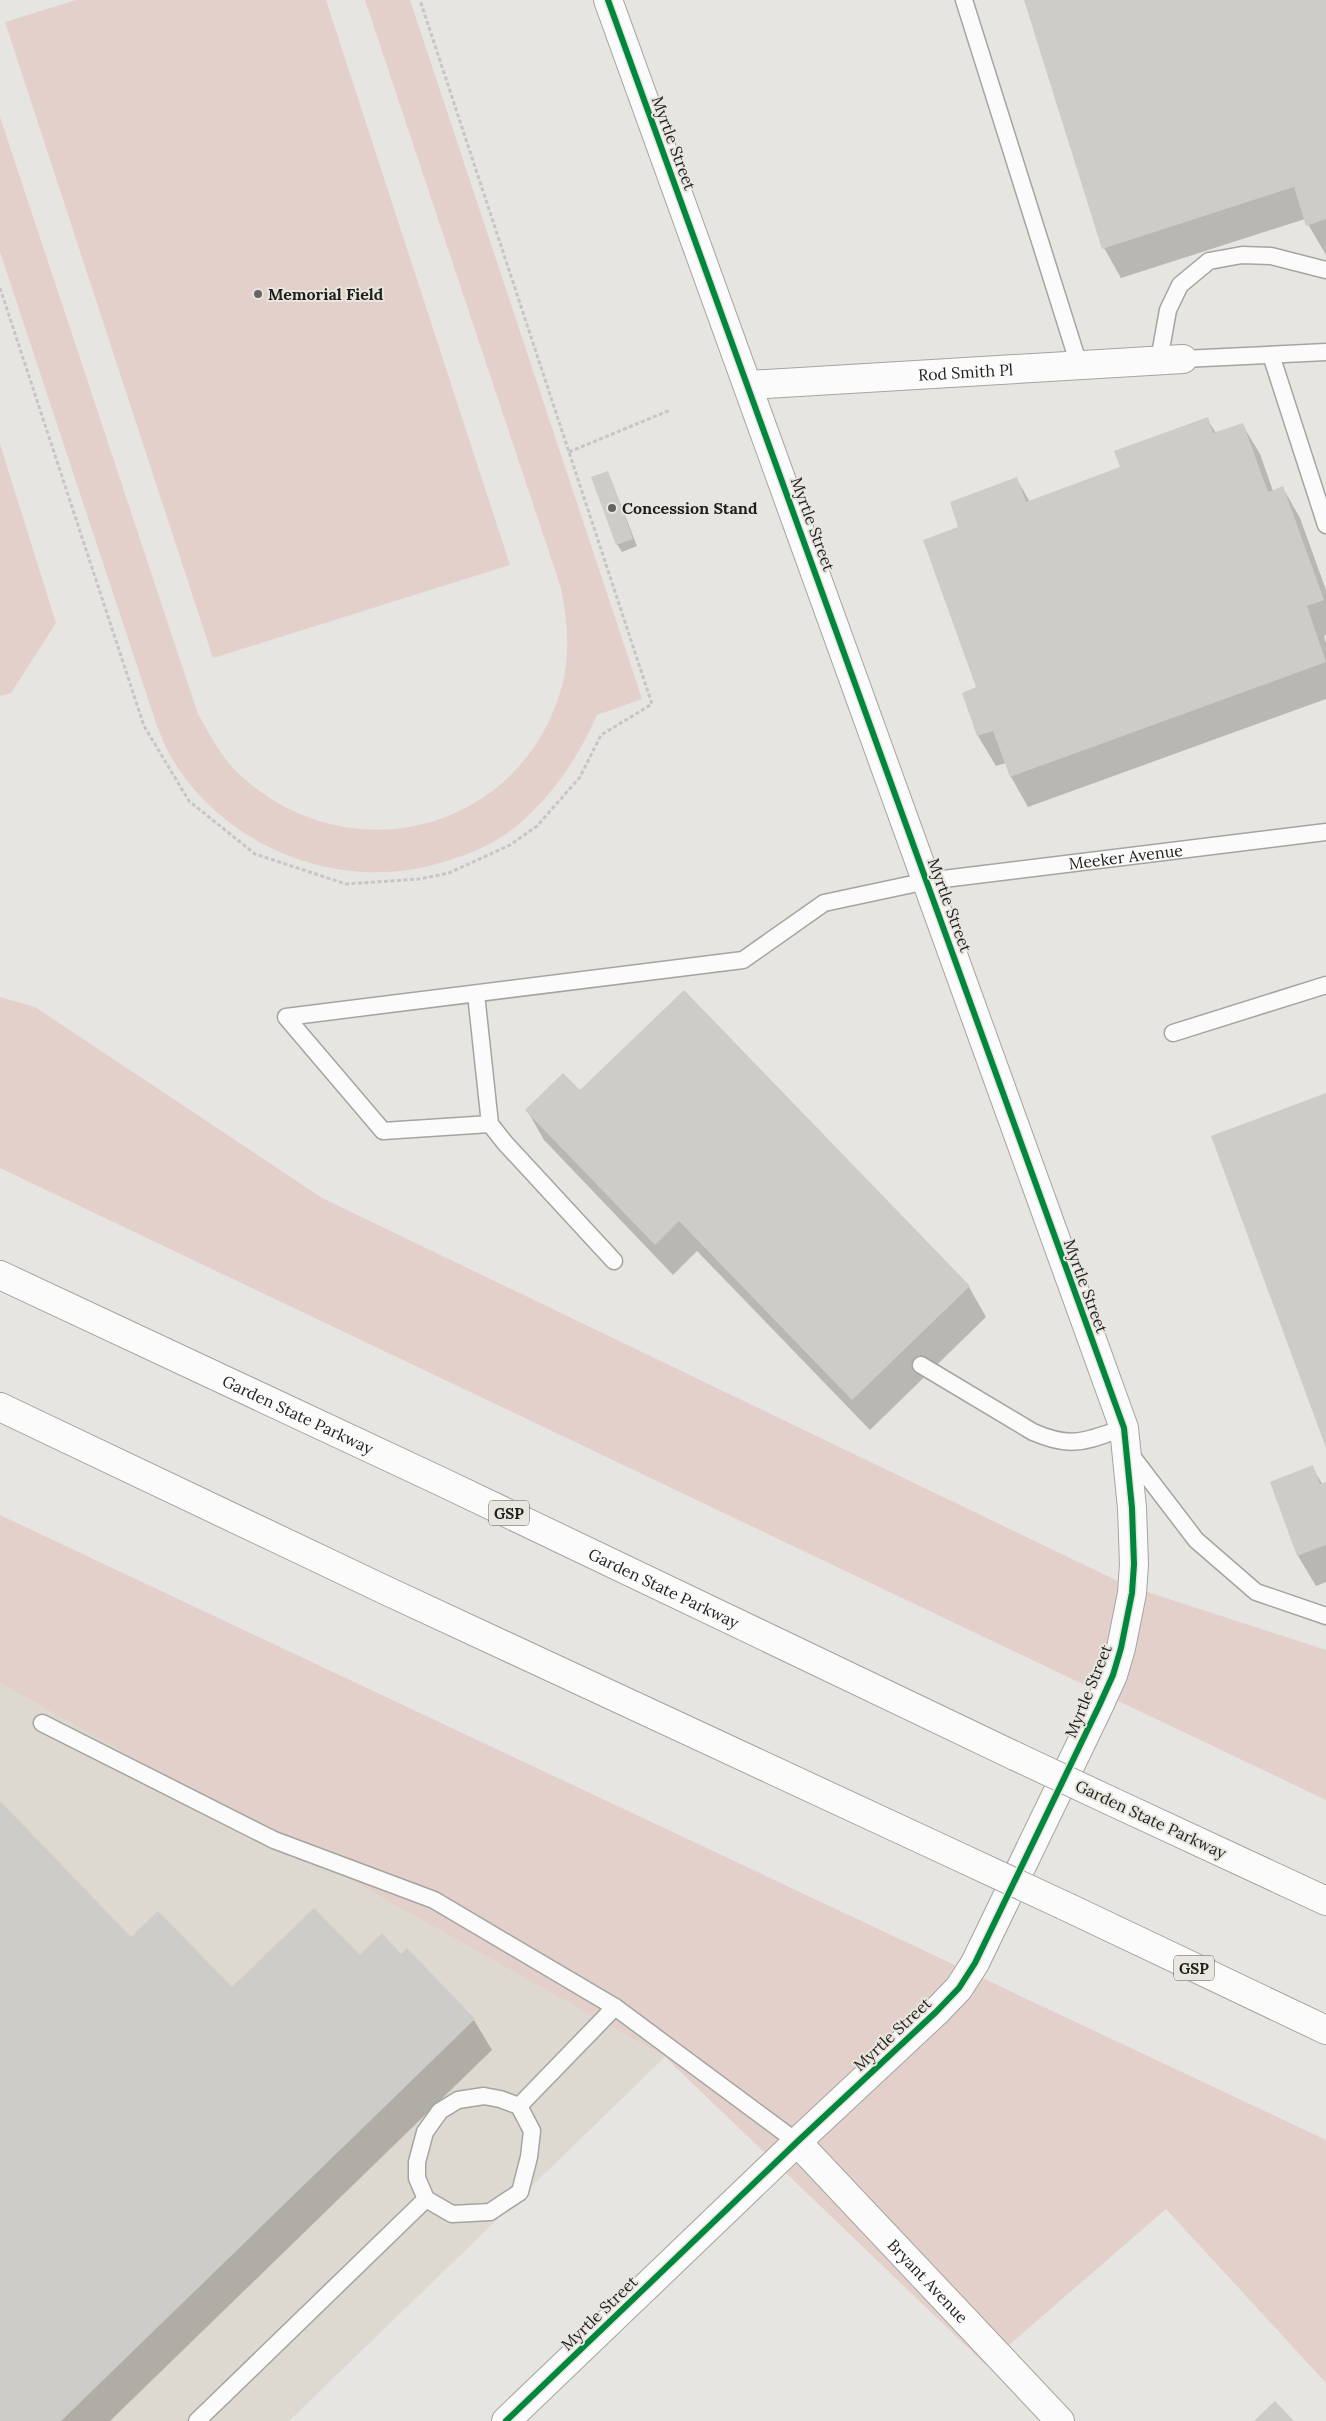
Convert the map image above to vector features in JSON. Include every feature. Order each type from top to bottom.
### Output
[{"type":"main road","name":"Myrtle Street","points":[[506,2421],[959,1988],[988,1939],[1113,1675],[1128,1622],[1132,1593],[1132,1508],[1124,1438],[927,880],[608,0]]},
{"type":"main road","name":"Rod Smith Pl","points":[[748,386],[1171,360]]},
{"type":"main road","name":"Garden State Parkway","points":[[0,1275],[440,1481],[1015,1756],[1326,1901]]},
{"type":"main road","name":"GSP","points":[[0,1406],[394,1594],[1063,1905],[1326,2030]]},
{"type":"main road","name":"Bryant Avenue","points":[[797,2142],[1060,2421]]},
{"type":"lane","points":[[964,0],[1079,365]]},
{"type":"lane","points":[[1326,270],[1271,256],[1242,255],[1209,261],[1180,285],[1168,310],[1171,360],[1326,352]]},
{"type":"lane","points":[[1271,355],[1326,525]]},
{"type":"lane","name":"Meeker Avenue","points":[[490,1124],[383,1132],[286,1017],[743,960],[824,903],[927,880],[1326,832]]},
{"type":"lane","points":[[1173,1033],[1326,985]]},
{"type":"lane","points":[[476,994],[490,1124],[505,1143],[614,1261]]},
{"type":"lane","points":[[920,1364],[1033,1432],[1049,1439],[1083,1442],[1124,1438],[1196,1540],[1256,1592],[1322,1612]]},
{"type":"lane","points":[[42,1723],[274,1840],[434,1900],[615,2007],[797,2142]]},
{"type":"lane","points":[[520,2106],[615,2007]]},
{"type":"lane","points":[[484,2096],[520,2106],[532,2131],[529,2157],[520,2192],[490,2212],[452,2214],[426,2199],[417,2178],[418,2162],[425,2132],[440,2111],[458,2100],[484,2096]]},
{"type":"lane","points":[[197,2421],[426,2199]]},
{"type":"path","points":[[0,288],[99,595],[144,726],[189,801],[255,854],[346,884],[419,879],[449,873],[510,845],[537,826],[580,777],[601,735],[652,704],[420,0]]},
{"type":"path","points":[[569,452],[670,410]]},
{"type":"shaded area","name":"Memorial Field","points":[[76,0],[326,0],[510,565],[213,658],[5,22]]},
{"type":"shaded area","points":[[365,0],[410,0],[642,699],[597,715],[580,749],[548,795],[521,822],[498,839],[480,849],[433,865],[396,871],[358,872],[321,866],[285,854],[251,837],[220,815],[193,788],[165,746],[0,252],[0,117],[198,714],[216,745],[238,773],[282,805],[329,824],[378,830],[426,823],[471,805],[510,776],[541,736],[562,686],[565,674],[567,637],[561,588]]},
{"type":"shaded area","points":[[0,444],[56,623],[11,693],[0,696]]},
{"type":"shaded area","points":[[0,997],[35,1007],[322,1198],[1126,1585],[1326,1650],[1326,1800],[0,1168]]},
{"type":"shaded area","points":[[0,1515],[1326,2140],[1326,2383],[1166,2209],[986,2365],[665,2057],[0,1683]]},
{"type":"shaded area","points":[[0,1683],[665,2057],[289,2421],[0,2421]]},
{"type":"building","points":[[1024,0],[1326,0],[1326,219],[1306,226],[1294,187],[1102,249]]},
{"type":"building","points":[[1208,417],[1213,433],[1243,423],[1268,492],[1283,486],[1324,600],[1307,606],[1326,662],[1010,777],[993,731],[977,736],[962,693],[976,687],[923,540],[958,527],[950,502],[1017,477],[1026,502],[1120,467],[1114,451]]},
{"type":"building","name":"Concession Stand","points":[[608,471],[633,539],[616,545],[591,477]]},
{"type":"building","points":[[684,990],[970,1286],[852,1400],[679,1221],[655,1245],[525,1110],[563,1073],[580,1090]]},
{"type":"building","points":[[1326,1093],[1326,1448],[1211,1136]]},
{"type":"building","points":[[1313,1465],[1320,1484],[1326,1482],[1326,1545],[1297,1556],[1270,1482]]},
{"type":"building","points":[[0,1801],[131,1937],[158,1911],[232,1987],[314,1908],[360,1955],[382,1933],[401,1954],[407,1948],[475,2019],[61,2421],[0,2421]]},
{"type":"building","points":[[1275,2401],[1294,2421],[1254,2421]]},
{"type":"cycle path","points":[[506,2421],[959,1988],[975,1963],[1113,1675],[1121,1648],[1132,1593],[1134,1564],[1132,1508],[1124,1428],[608,0]]},
{"type":"place","name":"Memorial Field","points":[[258,294]]},
{"type":"place","name":"Concession Stand","points":[[612,508]]}]
